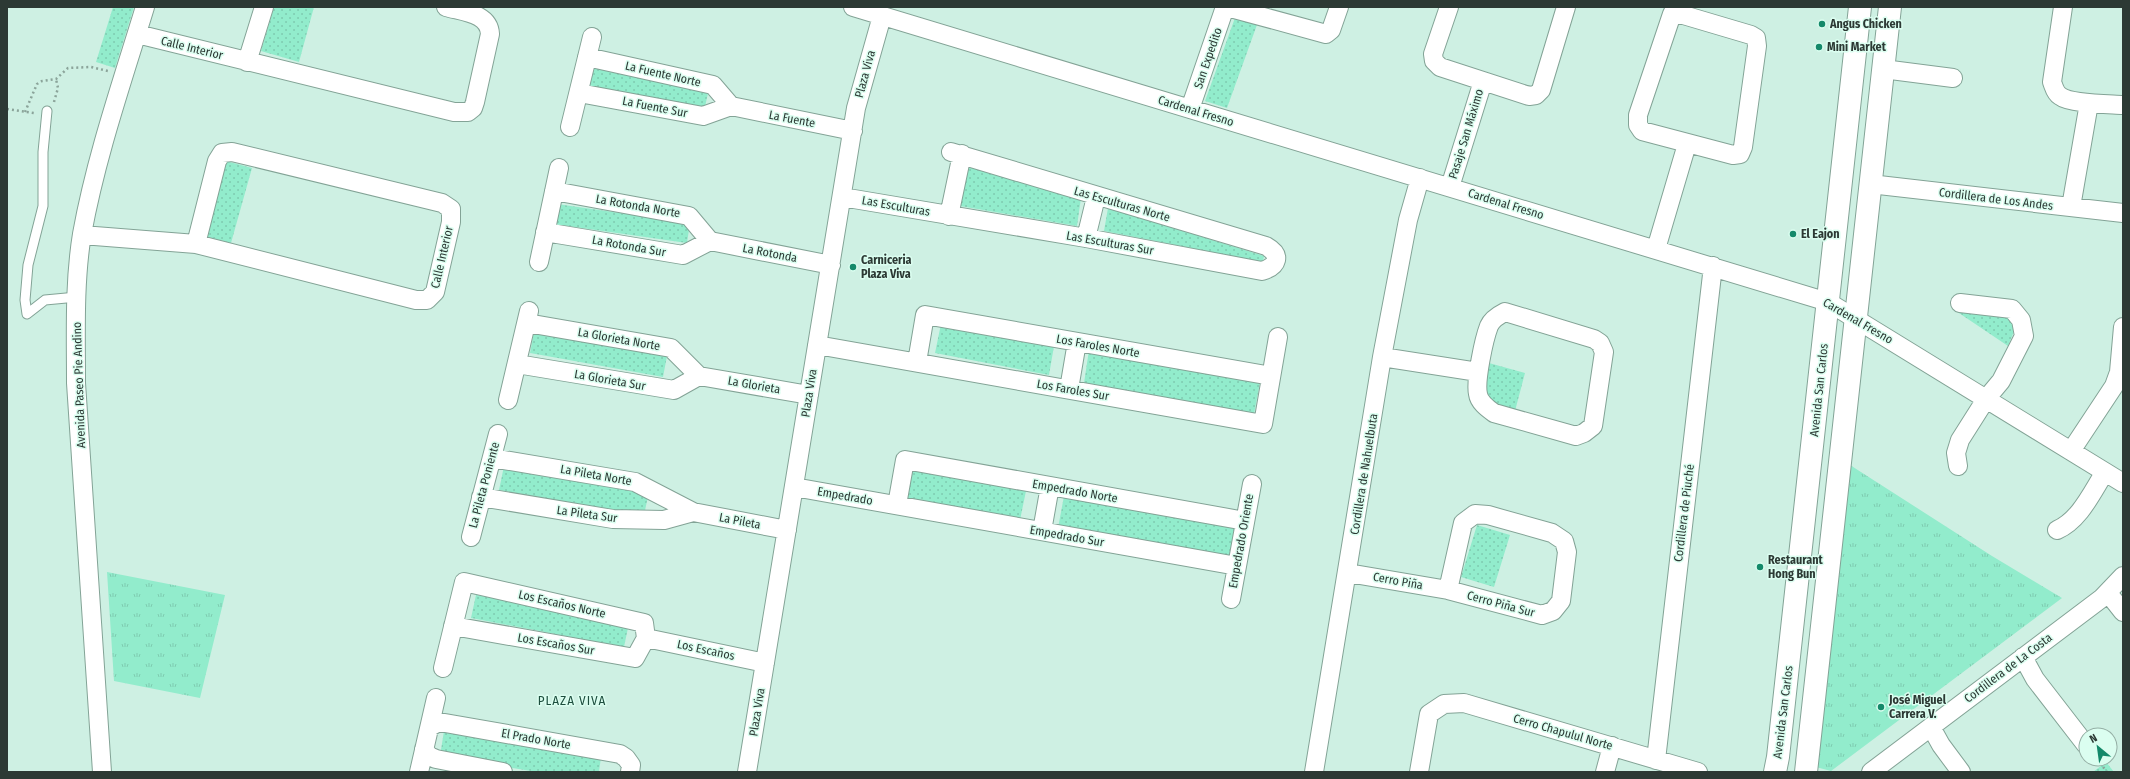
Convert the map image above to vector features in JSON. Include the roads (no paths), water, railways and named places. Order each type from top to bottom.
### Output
[{"type":"main road","name":"Avenida San Carlos","points":[[1775,772],[1778,758],[1860,7]]},
{"type":"main road","points":[[1806,772],[1890,7]]},
{"type":"street","name":"Avenida Paseo Pie Andino","points":[[102,772],[76,383],[77,297],[82,236],[96,168],[123,75],[145,7]]},
{"type":"street","points":[[247,62],[264,7]]},
{"type":"street","name":"Calle Interior","points":[[137,34],[454,112],[468,112],[473,108],[475,102],[490,28],[483,19],[446,7]]},
{"type":"street","name":"Cardenal Fresno","points":[[853,7],[1828,302],[2123,483]]},
{"type":"street","points":[[1226,7],[1326,34],[1331,30],[1339,7]]},
{"type":"street","name":"San Expedito","points":[[1190,109],[1226,7]]},
{"type":"street","name":"Pasaje San Máximo","points":[[1448,7],[1433,54],[1434,61],[1440,67],[1529,96],[1536,95],[1541,90],[1566,7]]},
{"type":"street","points":[[2063,7],[2052,82],[2055,91],[2061,97],[2089,103],[2123,105]]},
{"type":"street","points":[[1672,14],[1680,14],[1751,34],[1756,38],[1757,46],[1743,147],[1740,154],[1733,155],[1687,144],[1642,131],[1638,125],[1638,115],[1672,14]]},
{"type":"street","name":"Plaza Viva","points":[[747,772],[852,131],[864,77],[882,16]]},
{"type":"street","points":[[570,127],[592,37]]},
{"type":"street","name":"La Fuente Norte","points":[[587,57],[712,85],[731,106]]},
{"type":"street","points":[[1883,69],[1954,78]]},
{"type":"street","name":"Pasaje San Máximo","points":[[1450,187],[1483,81]]},
{"type":"street","name":"La Fuente Sur","points":[[579,93],[702,116],[731,106]]},
{"type":"street","points":[[2071,207],[2089,103]]},
{"type":"street","name":"La Fuente","points":[[731,106],[852,131]]},
{"type":"street","points":[[1656,249],[1687,144]]},
{"type":"street","name":"Calle Interior","points":[[82,236],[196,244],[416,300],[427,300],[435,292],[451,222],[451,209],[442,204],[427,200],[232,152],[222,153],[217,161],[196,244]]},
{"type":"street","name":"Las Esculturas Norte","points":[[949,216],[956,153],[1096,197],[1266,246],[1274,250],[1276,256],[1275,264],[1271,268]]},
{"type":"street","points":[[539,262],[559,168]]},
{"type":"street","name":"Cordillera de Nahuelbuta","points":[[1314,772],[1348,573],[1382,357],[1408,220],[1420,178]]},
{"type":"street","name":"Cordillera de Los Andes","points":[[1870,184],[2123,213]]},
{"type":"street","name":"La Rotonda Norte","points":[[554,191],[689,216],[710,241]]},
{"type":"street","name":"Las Esculturas","points":[[842,197],[949,216]]},
{"type":"street","points":[[1086,238],[1096,197]]},
{"type":"street","name":"Las Esculturas Sur","points":[[949,216],[1086,238],[1262,271],[1271,268]]},
{"type":"street","name":"La Rotonda Sur","points":[[546,232],[683,255],[710,241]]},
{"type":"street","name":"La Rotonda","points":[[710,241],[831,265]]},
{"type":"street","name":"Cordillera de Piuché","points":[[1656,760],[1712,266]]},
{"type":"street","points":[[1958,466],[1958,447],[1986,399],[2001,381],[2024,336],[2022,320],[2012,309],[1960,303]]},
{"type":"street","points":[[1505,312],[1594,339],[1600,344],[1604,352],[1593,426],[1584,433],[1576,436],[1494,413],[1484,405],[1478,394],[1478,372],[1489,325],[1496,317],[1505,312]]},
{"type":"street","name":"Los Faroles Norte","points":[[917,362],[925,315],[1271,376]]},
{"type":"street","name":"La Glorieta Norte","points":[[517,364],[528,317],[671,348],[699,376]]},
{"type":"street","points":[[2072,451],[2116,380],[2123,327]]},
{"type":"street","points":[[1271,376],[1278,337]]},
{"type":"street","points":[[1069,389],[1077,342]]},
{"type":"street","name":"Los Faroles Sur","points":[[818,345],[1263,424],[1271,376]]},
{"type":"street","points":[[1382,357],[1478,372]]},
{"type":"street","points":[[508,400],[517,364]]},
{"type":"street","name":"La Glorieta Sur","points":[[517,364],[674,390],[699,376]]},
{"type":"street","name":"La Glorieta","points":[[699,376],[809,395]]},
{"type":"street","name":"La Pileta Poniente","points":[[471,537],[498,434]]},
{"type":"street","name":"La Pileta Norte","points":[[492,458],[635,482],[693,512]]},
{"type":"street","name":"Empedrado Norte","points":[[897,505],[905,460],[1245,521]]},
{"type":"street","points":[[2057,530],[2069,524],[2077,515],[2106,472]]},
{"type":"street","name":"Empedrado Oriente","points":[[1231,599],[1252,484]]},
{"type":"street","points":[[1042,531],[1050,486]]},
{"type":"street","name":"Empedrado","points":[[794,487],[897,505]]},
{"type":"street","name":"La Pileta Sur","points":[[481,497],[613,519],[664,520],[693,512]]},
{"type":"street","name":"Empedrado Sur","points":[[897,505],[1237,566]]},
{"type":"street","name":"La Pileta","points":[[693,512],[787,530]]},
{"type":"street","name":"Cerro Piña Sur","points":[[1475,514],[1488,515],[1552,533],[1564,541],[1567,552],[1561,601],[1553,611],[1542,615],[1448,590],[1463,524],[1475,514]]},
{"type":"street","name":"Cerro Piña","points":[[1348,573],[1448,590]]},
{"type":"street","name":"Cordillera de La Costa","points":[[1871,772],[2108,593],[2123,576]]},
{"type":"street","name":"Los Escaños Norte","points":[[453,626],[464,582],[644,623],[646,638]]},
{"type":"street","points":[[2108,593],[2123,612]]},
{"type":"street","points":[[444,668],[453,626]]},
{"type":"street","name":"Los Escaños Sur","points":[[453,626],[635,658],[646,638]]},
{"type":"street","name":"Los Escaños","points":[[646,638],[765,663]]},
{"type":"street","points":[[2023,657],[2035,679],[2078,735]]},
{"type":"street","points":[[419,772],[436,698]]},
{"type":"street","name":"Cerro Chapulul Norte","points":[[1419,772],[1429,714],[1444,704],[1464,703],[1698,772]]},
{"type":"street","name":"El Prado Norte","points":[[430,727],[437,723],[445,723],[620,754],[626,758],[631,765],[630,772]]},
{"type":"street","points":[[1931,727],[1941,745],[1961,772]]},
{"type":"street","points":[[1605,772],[1612,746]]},
{"type":"street","points":[[424,749],[429,756],[436,759],[504,772]]},
{"type":"lane","points":[[47,111],[43,152],[43,206],[28,265],[25,300],[27,314],[45,300],[77,297]]},
{"type":"place","name":"Angus Chicken","points":[[1822,24]]},
{"type":"place","name":"Mini Market","points":[[1819,47]]},
{"type":"place","name":"El Eajon","points":[[1793,234]]},
{"type":"place","name":"Carniceria Plaza Viva","points":[[853,267]]},
{"type":"place","name":"Restaurant Hong Bun","points":[[1760,567]]},
{"type":"place","name":"José Miguel Carrera V.","points":[[1881,707]]},
{"type":"district","name":"PLAZA VIVA","points":[[572,700]]}]
